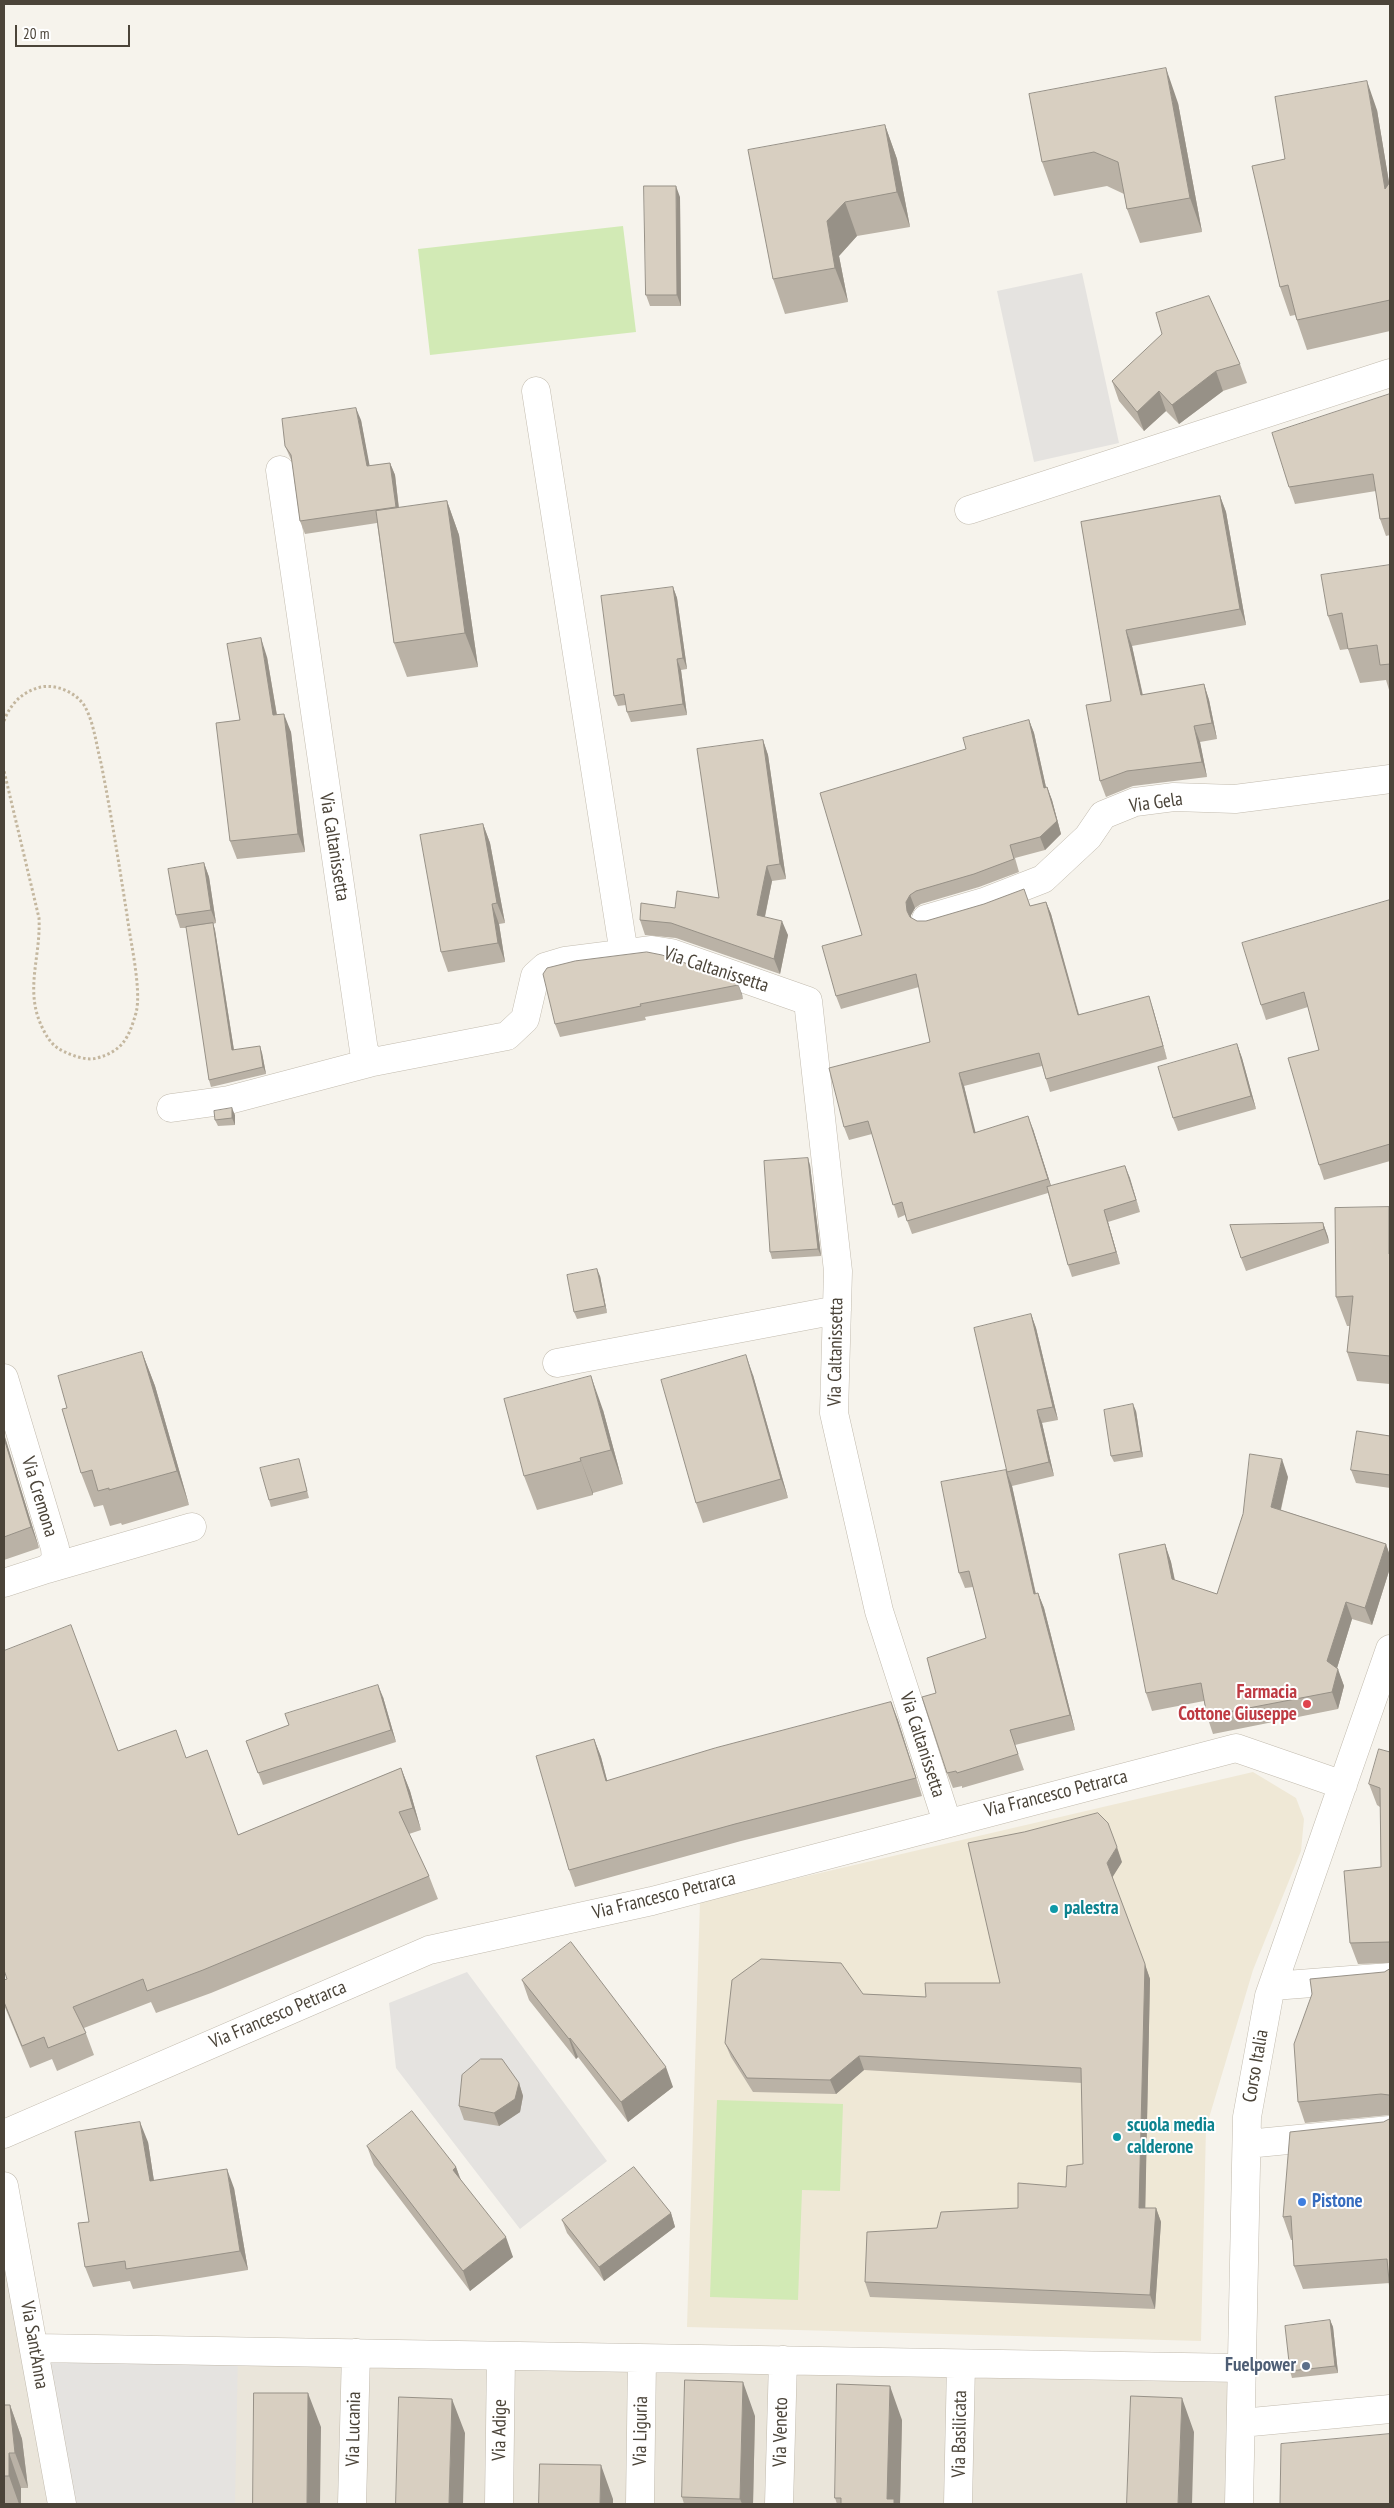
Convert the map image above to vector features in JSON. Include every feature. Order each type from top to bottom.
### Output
[{"type":"street","points":[[969,510],[1390,373]]},
{"type":"street","points":[[536,390],[624,954]]},
{"type":"street","name":"Via Caltanissetta","points":[[280,470],[364,1051],[373,1062],[507,1036],[525,1019],[534,976],[545,968],[565,961],[652,950],[671,953],[808,1001],[838,1271],[834,1413],[878,1611],[947,1822]]},
{"type":"street","name":"Via Gela","points":[[926,919],[984,902],[1043,879],[1088,837],[1103,815],[1135,802],[1174,797],[1235,799],[1390,779]]},
{"type":"street","points":[[171,1108],[229,1100],[373,1062]]},
{"type":"street","points":[[557,1363],[837,1310]]},
{"type":"street","name":"Via Cremona","points":[[4,1378],[55,1548],[56,1561],[46,1569]]},
{"type":"street","points":[[4,1583],[192,1527]]},
{"type":"street","name":"Corso Italia","points":[[1239,2504],[1247,2117],[1269,1996],[1390,1649]]},
{"type":"street","name":"Via Francesco Petrarca","points":[[4,2134],[430,1950],[652,1901],[947,1822],[1236,1748],[1343,1785]]},
{"type":"street","points":[[1273,1986],[1390,1977]]},
{"type":"street","points":[[1247,2144],[1390,2130]]},
{"type":"street","name":"Via Sant'Anna","points":[[4,2186],[62,2504]]},
{"type":"street","points":[[35,2348],[1243,2368]]},
{"type":"street","name":"Via Lucania","points":[[352,2504],[356,2354]]},
{"type":"street","name":"Via Adige","points":[[498,2504],[501,2356]]},
{"type":"street","name":"Via Liguria","points":[[640,2504],[642,2359]]},
{"type":"street","name":"Via Veneto","points":[[779,2504],[782,2360]]},
{"type":"street","name":"Via Basilicata","points":[[958,2504],[961,2364]]},
{"type":"street","points":[[1241,2423],[1390,2409]]},
{"type":"path","points":[[4,721],[8,710],[30,690],[55,687],[69,692],[83,704],[92,723],[116,841],[136,980],[137,1008],[132,1026],[124,1044],[108,1055],[94,1059],[76,1057],[58,1049],[48,1038],[36,1017],[32,998],[33,978],[40,939],[40,918],[4,771]]},
{"type":"shaded area","points":[[1082,273],[1119,443],[1034,462],[997,291]]},
{"type":"shaded area","points":[[1253,1772],[1296,1798],[1304,1819],[1301,1851],[1253,1970],[1206,2128],[1201,2341],[687,2327],[700,1901]]},
{"type":"shaded area","points":[[467,1972],[607,2161],[520,2229],[396,2068],[389,2003]]},
{"type":"shaded area","points":[[4,2186],[35,2348],[1243,2368],[1240,2504],[4,2504]]},
{"type":"shaded area","points":[[35,2348],[238,2352],[235,2504],[62,2504]]},
{"type":"green space","points":[[623,226],[636,332],[430,355],[418,249]]},
{"type":"green space","points":[[717,2100],[843,2104],[840,2191],[802,2190],[798,2300],[710,2297]]},
{"type":"building","points":[[1166,68],[1190,198],[1127,209],[1118,162],[1094,152],[1042,162],[1029,94]]},
{"type":"building","points":[[1367,81],[1385,189],[1390,182],[1390,300],[1297,320],[1288,285],[1280,287],[1252,166],[1285,159],[1275,97]]},
{"type":"building","points":[[885,125],[897,192],[845,202],[827,221],[835,268],[773,279],[748,150]]},
{"type":"building","points":[[644,186],[676,186],[677,295],[646,295]]},
{"type":"building","points":[[1209,296],[1240,364],[1216,371],[1172,405],[1159,391],[1137,412],[1112,381],[1162,334],[1156,313]]},
{"type":"building","points":[[1390,394],[1390,518],[1380,519],[1373,474],[1289,487],[1272,433]]},
{"type":"building","points":[[356,408],[367,466],[390,463],[396,507],[300,521],[291,455],[285,446],[282,419]]},
{"type":"building","points":[[1220,496],[1240,609],[1126,630],[1141,695],[1204,684],[1212,723],[1194,726],[1202,762],[1127,771],[1100,781],[1086,705],[1111,701],[1081,522]]},
{"type":"building","points":[[447,501],[465,633],[394,643],[376,511]]},
{"type":"building","points":[[1390,565],[1390,664],[1380,665],[1377,645],[1348,649],[1342,613],[1328,616],[1321,575]]},
{"type":"building","points":[[673,587],[683,658],[677,659],[683,704],[627,712],[624,694],[614,696],[601,596]]},
{"type":"building","points":[[261,638],[273,715],[284,714],[298,834],[230,841],[216,723],[240,720],[227,644]]},
{"type":"building","points":[[1029,720],[1044,788],[1047,787],[1057,821],[1040,837],[1010,845],[1014,859],[974,874],[916,891],[910,895],[906,902],[907,911],[910,917],[917,921],[926,921],[984,904],[1024,889],[1030,906],[1046,902],[1078,1015],[1149,996],[1163,1046],[1046,1079],[1039,1053],[959,1073],[974,1133],[1028,1116],[1048,1179],[907,1221],[902,1202],[893,1205],[868,1121],[844,1127],[829,1068],[930,1042],[916,974],[836,996],[822,946],[862,935],[820,793],[966,749],[963,738]]},
{"type":"building","points":[[763,740],[780,864],[767,866],[757,915],[782,921],[774,959],[671,923],[640,920],[641,903],[675,908],[677,891],[719,898],[697,749]]},
{"type":"building","points":[[483,824],[497,903],[492,904],[498,943],[441,952],[420,835]]},
{"type":"building","points":[[204,863],[211,910],[176,915],[168,869]]},
{"type":"building","points":[[1390,900],[1390,1144],[1319,1165],[1288,1058],[1319,1050],[1304,992],[1261,1005],[1242,943]]},
{"type":"building","points":[[213,923],[232,1050],[260,1046],[263,1067],[209,1080],[186,927]]},
{"type":"building","points":[[647,952],[662,955],[737,981],[738,985],[640,1004],[641,1006],[555,1024],[543,974],[547,968],[575,961]]},
{"type":"building","points":[[1237,1044],[1251,1096],[1173,1118],[1158,1067]]},
{"type":"building","points":[[232,1108],[232,1118],[215,1120],[214,1111]]},
{"type":"building","points":[[808,1158],[818,1249],[770,1252],[764,1161]]},
{"type":"building","points":[[1125,1166],[1136,1200],[1104,1210],[1116,1252],[1068,1265],[1047,1187]]},
{"type":"building","points":[[1389,1207],[1390,1356],[1347,1352],[1353,1296],[1336,1297],[1335,1208]]},
{"type":"building","points":[[1323,1223],[1324,1229],[1241,1258],[1230,1225]]},
{"type":"building","points":[[597,1269],[605,1306],[574,1312],[567,1275]]},
{"type":"building","points":[[1031,1314],[1053,1407],[1037,1410],[1049,1462],[1007,1472],[974,1328]]},
{"type":"building","points":[[142,1352],[177,1471],[109,1490],[109,1488],[98,1491],[92,1470],[81,1473],[62,1409],[67,1408],[58,1376]]},
{"type":"building","points":[[746,1355],[781,1479],[696,1503],[661,1380]]},
{"type":"building","points":[[591,1376],[611,1450],[580,1458],[581,1461],[524,1476],[504,1399]]},
{"type":"building","points":[[1133,1404],[1141,1451],[1111,1456],[1104,1410]]},
{"type":"building","points":[[1357,1431],[1390,1436],[1390,1475],[1351,1470]]},
{"type":"building","points":[[4,1438],[31,1527],[4,1537]]},
{"type":"building","points":[[1250,1454],[1282,1459],[1271,1507],[1386,1544],[1365,1608],[1346,1602],[1327,1661],[1338,1669],[1332,1692],[1207,1716],[1201,1683],[1146,1693],[1119,1554],[1165,1544],[1172,1579],[1217,1594],[1243,1514]]},
{"type":"building","points":[[299,1459],[307,1491],[269,1500],[260,1468]]},
{"type":"building","points":[[1006,1470],[1034,1594],[1038,1593],[1070,1715],[1010,1730],[1018,1754],[957,1773],[956,1771],[947,1773],[922,1697],[936,1693],[927,1658],[986,1638],[969,1571],[959,1573],[941,1482]]},
{"type":"building","points":[[71,1625],[118,1751],[176,1730],[186,1758],[207,1750],[238,1835],[401,1768],[413,1808],[399,1812],[429,1876],[203,1970],[147,1991],[143,1979],[73,2007],[86,2033],[48,2048],[44,2037],[22,2046],[4,2002],[4,1980],[7,1979],[4,1970],[4,1651]]},
{"type":"building","points":[[378,1685],[391,1730],[258,1773],[246,1741],[289,1725],[285,1714]]},
{"type":"building","points":[[891,1702],[916,1778],[735,1824],[569,1870],[536,1756],[594,1739],[606,1781],[715,1748]]},
{"type":"building","points":[[1379,1749],[1390,1752],[1390,1943],[1350,1943],[1344,1871],[1381,1867],[1380,1788],[1369,1784]]},
{"type":"building","name":"scuola media calderone","points":[[1098,1813],[1108,1823],[1117,1847],[1107,1863],[1145,1964],[1139,2208],[1156,2208],[1150,2295],[865,2282],[867,2232],[937,2228],[941,2212],[1018,2208],[1018,2183],[1066,2187],[1067,2166],[1083,2164],[1081,2068],[859,2056],[830,2080],[747,2078],[725,2043],[732,1980],[761,1959],[841,1963],[863,1994],[926,1997],[925,1983],[1000,1983],[968,1843],[1024,1832]]},
{"type":"building","points":[[571,1942],[666,2067],[621,2102],[522,1980]]},
{"type":"building","points":[[1390,1969],[1390,2096],[1381,2094],[1298,2102],[1294,2044],[1312,1994],[1310,1979],[1384,1972]]},
{"type":"building","points":[[481,2059],[502,2059],[519,2083],[515,2099],[494,2113],[459,2106],[462,2075]]},
{"type":"building","points":[[412,2111],[456,2167],[453,2170],[506,2237],[463,2271],[367,2146]]},
{"type":"building","points":[[1390,2119],[1390,2291],[1387,2259],[1294,2266],[1291,2216],[1283,2217],[1290,2132],[1383,2122]]},
{"type":"building","points":[[140,2122],[150,2181],[227,2169],[240,2251],[126,2269],[125,2261],[85,2267],[78,2223],[89,2222],[75,2132]]},
{"type":"building","points":[[634,2167],[671,2213],[599,2267],[562,2220]]},
{"type":"building","points":[[1330,2320],[1335,2366],[1290,2371],[1285,2326]]},
{"type":"building","points":[[685,2380],[743,2382],[740,2499],[682,2497]]},
{"type":"building","points":[[837,2384],[890,2386],[887,2499],[894,2499],[894,2504],[841,2504],[841,2498],[835,2498]]},
{"type":"building","points":[[254,2393],[308,2393],[307,2504],[253,2504]]},
{"type":"building","points":[[1131,2396],[1182,2398],[1178,2504],[1127,2504]]},
{"type":"building","points":[[399,2397],[452,2399],[449,2504],[396,2504]]},
{"type":"building","points":[[4,2405],[10,2405],[15,2453],[9,2453],[9,2476],[4,2476]]},
{"type":"building","points":[[1390,2434],[1390,2504],[1280,2504],[1281,2444]]},
{"type":"building","points":[[540,2464],[601,2465],[600,2504],[539,2504]]},
{"type":"place","name":"Farmacia Cottone Giuseppe","points":[[1307,1704]]},
{"type":"place","name":"palestra","points":[[1054,1909]]},
{"type":"place","name":"scuola media calderone","points":[[1117,2137]]},
{"type":"place","name":"Pistone","points":[[1302,2202]]},
{"type":"place","name":"Fuelpower","points":[[1306,2366]]}]
